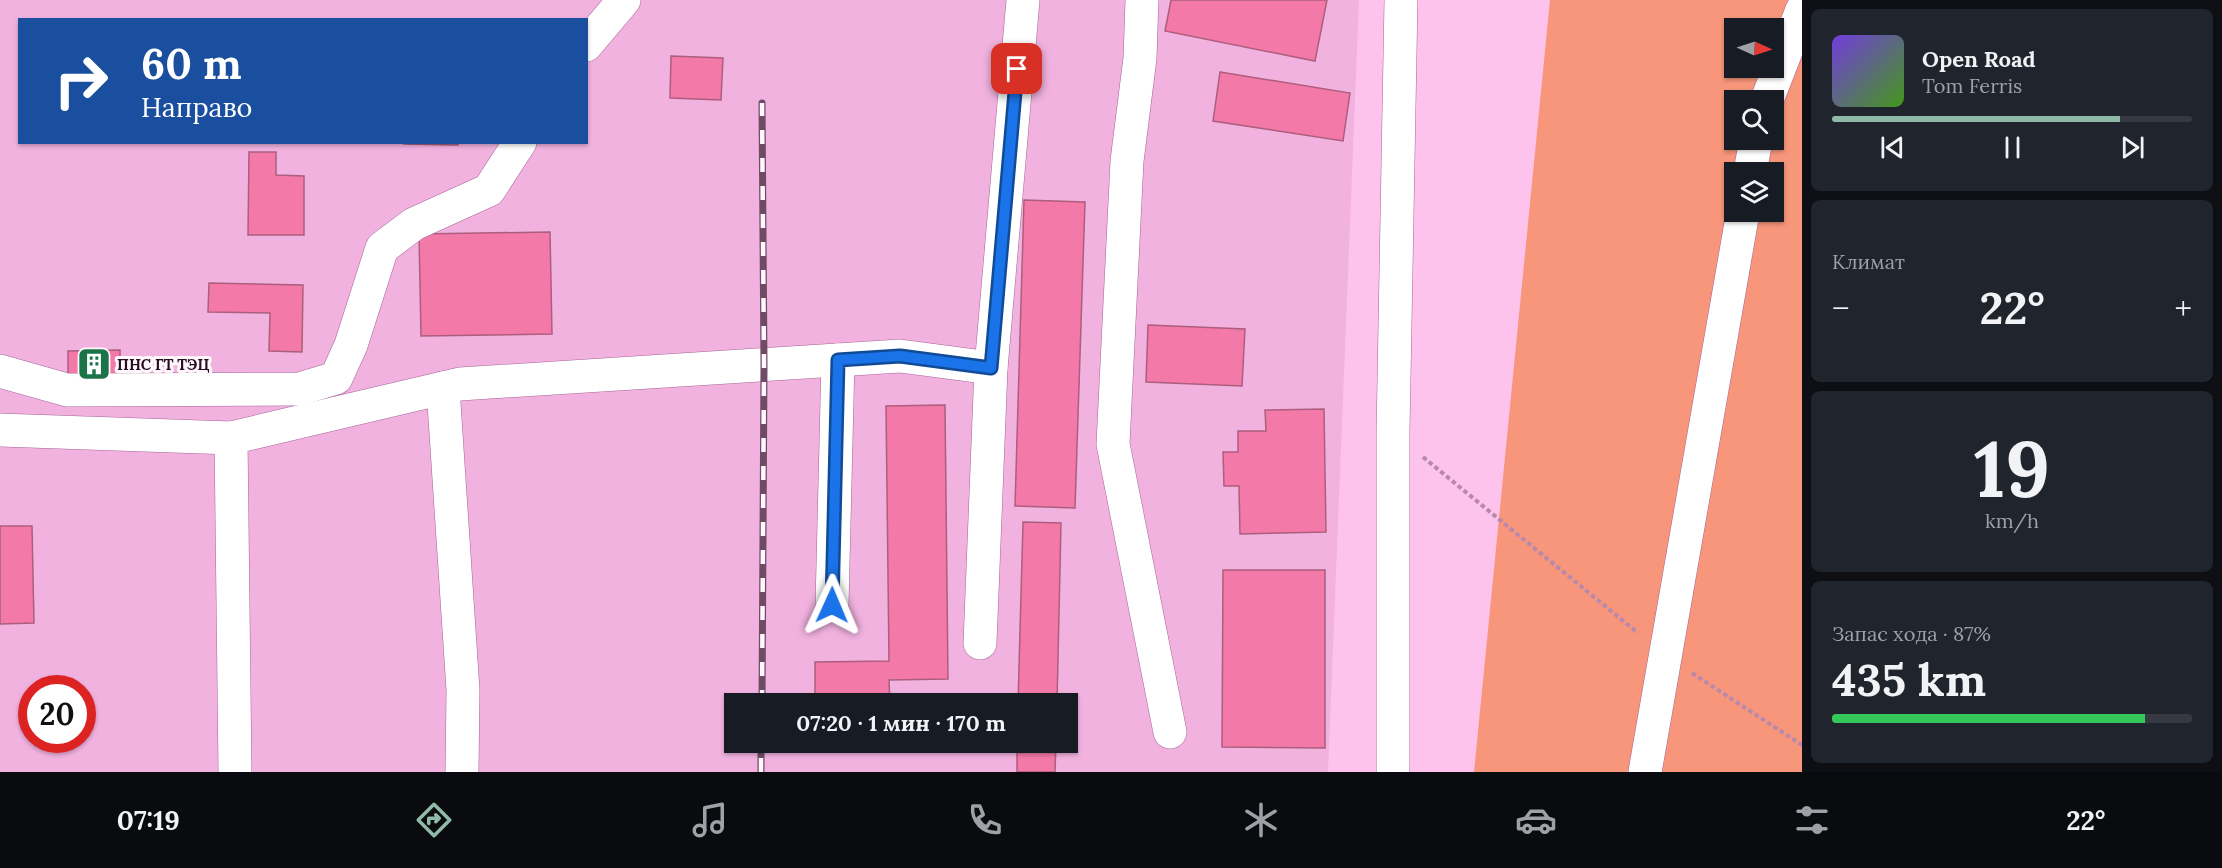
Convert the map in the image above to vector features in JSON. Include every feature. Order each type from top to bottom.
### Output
[{"type":"street","points":[[588,43],[624,0]]},
{"type":"street","points":[[980,643],[991,368],[1023,0]]},
{"type":"street","points":[[1142,0],[1140,58],[1127,161],[1113,444],[1170,732]]},
{"type":"street","points":[[1393,772],[1393,433],[1401,0]]},
{"type":"street","points":[[1771,90],[1802,10]]},
{"type":"street","points":[[0,371],[67,390],[299,389],[336,378],[351,345],[382,248],[414,224],[489,190],[519,144]]},
{"type":"street","points":[[1645,772],[1741,222]]},
{"type":"street","points":[[0,430],[231,438],[460,384],[900,356],[991,368]]},
{"type":"street","points":[[832,605],[838,360]]},
{"type":"street","points":[[443,388],[463,690],[462,772]]},
{"type":"street","points":[[231,438],[235,772]]},
{"type":"path","points":[[1393,433],[1666,655],[1802,745]]},
{"type":"shaded area","points":[[0,0],[1359,0],[1328,772],[0,772]]},
{"type":"shaded area","points":[[1550,0],[1802,0],[1802,772],[1474,772]]},
{"type":"building","points":[[1171,0],[1327,0],[1315,61],[1165,31]]},
{"type":"building","points":[[671,56],[723,58],[721,100],[670,98]]},
{"type":"building","points":[[1220,72],[1350,93],[1343,141],[1213,121]]},
{"type":"building","points":[[404,144],[458,144],[458,145]]},
{"type":"building","points":[[249,152],[276,152],[276,175],[304,176],[304,235],[248,235]]},
{"type":"building","points":[[1024,200],[1085,202],[1075,508],[1015,506]]},
{"type":"building","points":[[550,232],[552,334],[421,336],[419,234]]},
{"type":"building","points":[[209,283],[303,285],[302,352],[269,351],[270,313],[208,312]]},
{"type":"building","points":[[1148,325],[1245,329],[1242,386],[1146,382]]},
{"type":"building","name":"ПНС ГТ ТЭЦ","points":[[120,350],[120,377],[68,377],[68,351]]},
{"type":"building","points":[[945,405],[948,679],[889,680],[890,693],[815,693],[815,662],[889,661],[886,406]]},
{"type":"building","points":[[1324,409],[1326,532],[1240,534],[1239,486],[1224,486],[1223,452],[1238,452],[1238,431],[1266,431],[1265,410]]},
{"type":"building","points":[[1023,522],[1061,523],[1057,693],[1018,693]]},
{"type":"building","points":[[0,526],[32,526],[34,623],[0,624]]},
{"type":"building","points":[[1223,570],[1325,570],[1325,748],[1222,747]]},
{"type":"building","points":[[1017,753],[1056,753],[1055,772],[1017,772]]},
{"type":"railway","points":[[762,103],[764,365],[762,693]]},
{"type":"railway","points":[[761,753],[761,772]]},
{"type":"place","name":"ПНС ГТ ТЭЦ","points":[[94,364]]},
{"type":"route","points":[[832,605],[838,360],[900,356],[991,368],[1017,69]]}]
